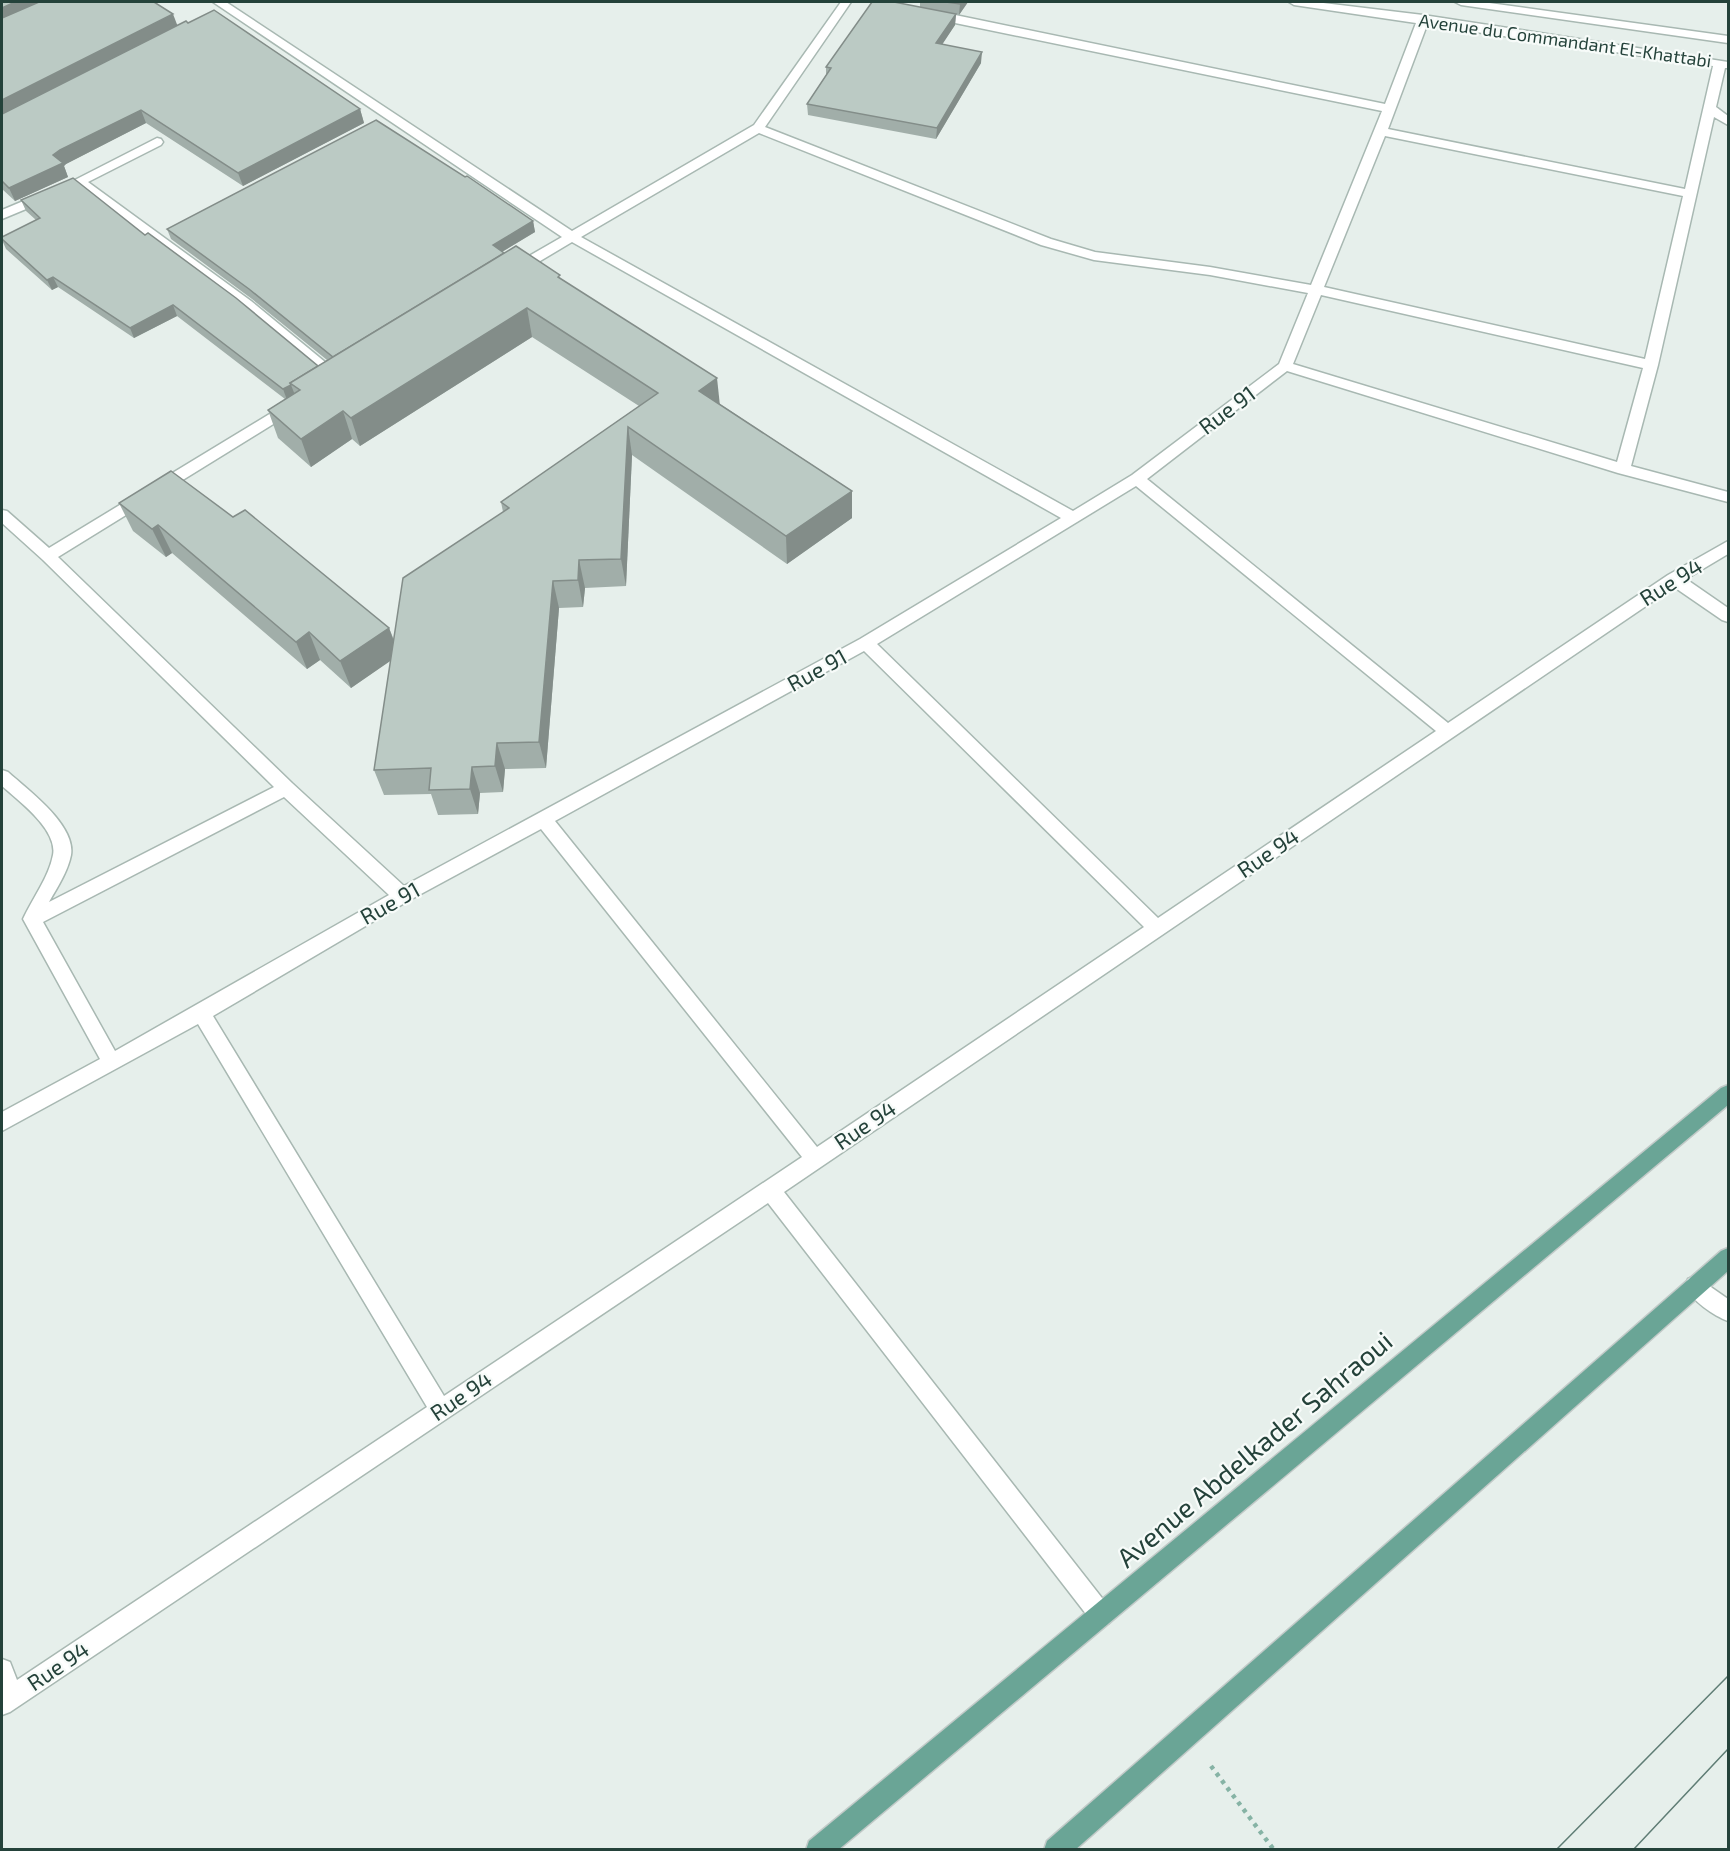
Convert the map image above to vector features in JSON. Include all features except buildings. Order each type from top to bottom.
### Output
[{"type":"main road","name":"Avenue Abdelkader Sahraoui","points":[[818,1850],[1728,1094]]},
{"type":"main road","points":[[1056,1850],[1728,1258]]},
{"type":"street","points":[[499,279],[758,128],[846,2]]},
{"type":"street","name":"Avenue du Commandant El-Khattabi","points":[[1294,2],[1724,64]]},
{"type":"street","name":"Avenue du Commandant El-Khattabi","points":[[1461,2],[1728,40]]},
{"type":"street","points":[[223,8],[386,119],[570,236],[1074,518]]},
{"type":"street","points":[[915,11],[1389,109]]},
{"type":"street","points":[[1423,19],[1381,131],[1285,366],[1623,469],[1728,497]]},
{"type":"street","points":[[1623,469],[1651,365],[1710,108],[1724,64]]},
{"type":"street","points":[[1710,108],[1728,121]]},
{"type":"street","points":[[758,128],[1046,242],[1084,253],[1210,271],[1316,290],[1651,365]]},
{"type":"street","points":[[1381,131],[1690,194]]},
{"type":"street","points":[[2,215],[79,181],[158,142]]},
{"type":"street","points":[[79,181],[163,237],[337,379]]},
{"type":"street","points":[[2,198],[15,209]]},
{"type":"street","name":"Rue 91","points":[[2,1122],[111,1060],[201,1013],[402,896],[866,643],[1137,479],[1285,366]]},
{"type":"street","points":[[48,556],[307,397]]},
{"type":"street","points":[[1137,479],[1447,731]]},
{"type":"street","points":[[2,515],[48,556],[286,788],[402,896]]},
{"type":"street","name":"Rue 94","points":[[7,1700],[770,1190],[1447,731],[1674,579],[1728,547]]},
{"type":"street","points":[[1674,579],[1728,616]]},
{"type":"street","points":[[866,643],[1157,928]]},
{"type":"street","points":[[2,777],[36,808],[61,838],[63,854],[32,919]]},
{"type":"street","points":[[32,919],[286,788]]},
{"type":"street","points":[[544,820],[814,1160]]},
{"type":"street","points":[[32,919],[111,1060]]},
{"type":"street","points":[[201,1013],[441,1410]]},
{"type":"street","points":[[770,1190],[1101,1615]]},
{"type":"street","points":[[1695,1286],[1728,1311]]},
{"type":"street","points":[[2,1670],[7,1700]]},
{"type":"path","points":[[1187,1734],[1274,1850]]},
{"type":"tram line","points":[[1556,1850],[1728,1676]]},
{"type":"tram line","points":[[1633,1850],[1728,1749]]}]
